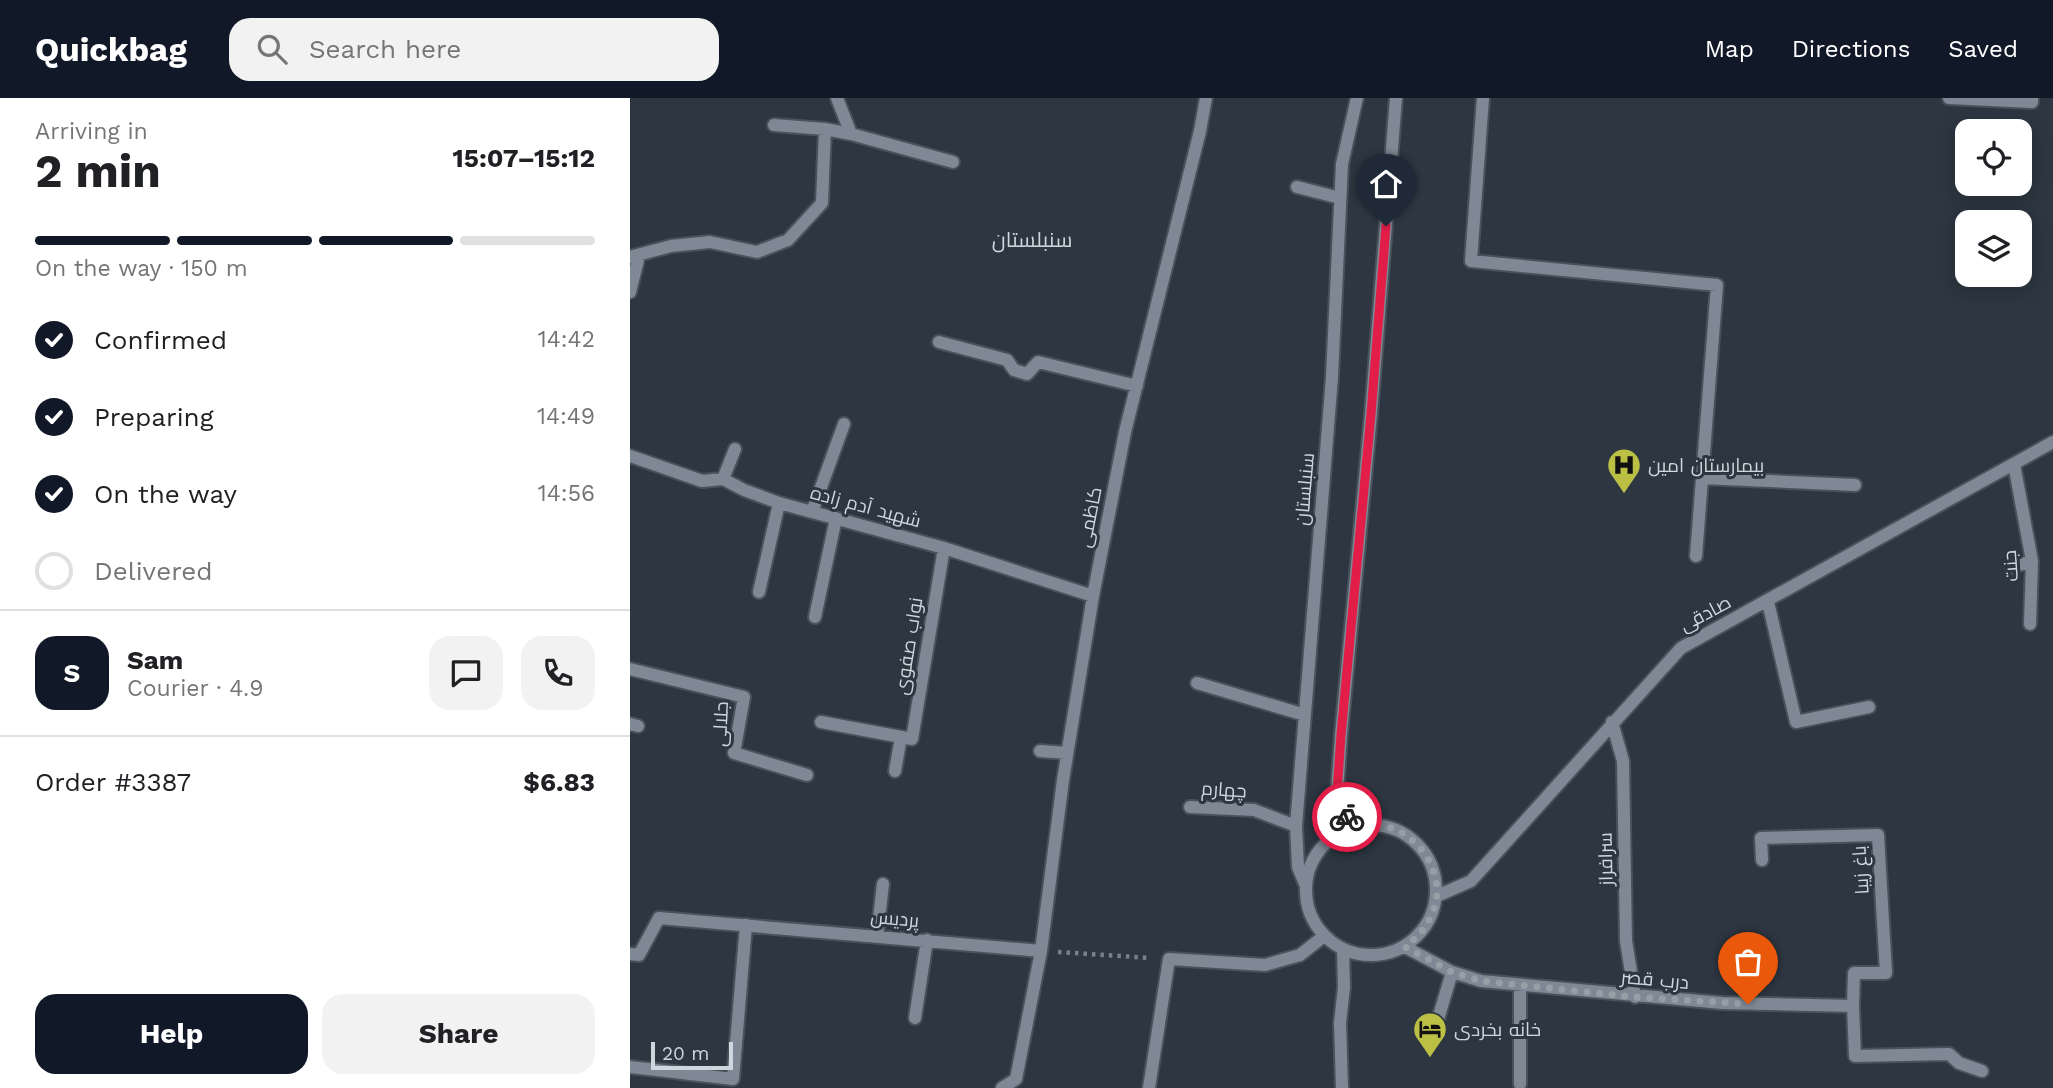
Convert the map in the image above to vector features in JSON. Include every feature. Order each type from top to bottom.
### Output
[{"type":"street","points":[[837,98],[850,134]]},
{"type":"street","name":"کاظمی","points":[[1002,1088],[1016,1079],[1041,951],[1067,753],[1093,596],[1125,432],[1206,98]]},
{"type":"street","name":"سنبلستان","points":[[1305,884],[1298,867],[1296,826],[1332,377],[1342,164],[1357,98]]},
{"type":"street","points":[[1352,827],[1337,793],[1396,98]]},
{"type":"street","points":[[1483,98],[1471,261],[1717,285],[1696,556]]},
{"type":"street","points":[[1949,98],[2032,102],[2032,98]]},
{"type":"street","points":[[774,125],[850,134],[953,162]]},
{"type":"street","points":[[630,292],[635,257],[671,246],[710,242],[757,252],[788,240],[822,203],[825,129]]},
{"type":"street","points":[[1297,187],[1340,198]]},
{"type":"street","points":[[939,342],[1007,360],[1014,370],[1027,374],[1038,362],[1137,386]]},
{"type":"street","points":[[812,512],[844,424]]},
{"type":"street","name":"صادقی","points":[[1437,896],[1471,881],[1681,648],[2053,442]]},
{"type":"street","points":[[723,479],[735,449]]},
{"type":"street","name":"شهید آدم زاده","points":[[630,456],[702,481],[723,479],[779,503],[944,548],[1093,596]]},
{"type":"street","name":"جنت","points":[[2014,464],[2032,561],[2030,624]]},
{"type":"street","points":[[1702,478],[1855,485]]},
{"type":"street","points":[[759,592],[779,503]]},
{"type":"street","points":[[815,617],[835,518]]},
{"type":"street","name":"نواب صفوی","points":[[895,771],[901,737],[912,739],[944,548]]},
{"type":"street","points":[[2012,568],[2032,561]]},
{"type":"street","points":[[1768,601],[1796,722],[1869,707]]},
{"type":"street","name":"جلالی","points":[[630,669],[744,697],[734,753],[807,775]]},
{"type":"street","points":[[1197,683],[1305,715]]},
{"type":"street","points":[[821,722],[901,737]]},
{"type":"street","name":"سرافراز","points":[[1612,722],[1623,761],[1626,941],[1635,997]]},
{"type":"street","points":[[1040,751],[1067,753]]},
{"type":"street","name":"چهارم","points":[[1190,807],[1254,810],[1296,826]]},
{"type":"street","points":[[1377,824],[1402,832],[1422,848],[1434,871],[1437,896],[1432,916],[1421,933],[1405,947],[1385,954],[1363,956],[1343,950],[1324,936],[1312,921],[1306,903],[1305,884],[1310,865],[1320,848],[1334,836],[1352,827],[1377,824]]},
{"type":"street","name":"باغ زیبا","points":[[1762,860],[1761,838],[1878,835],[1886,972],[1854,972],[1853,1006]]},
{"type":"street","points":[[877,936],[883,884]]},
{"type":"street","name":"پردیس","points":[[630,954],[639,955],[659,918],[1041,951]]},
{"type":"street","points":[[630,1067],[733,1079],[746,925]]},
{"type":"street","points":[[1149,1088],[1169,959],[1265,965],[1300,955],[1324,936]]},
{"type":"street","points":[[915,1018],[927,940]]},
{"type":"street","name":"درب قصر","points":[[1405,947],[1452,972],[1481,981],[1722,1003],[1853,1006]]},
{"type":"street","points":[[1342,1088],[1340,1023],[1344,987],[1343,950]]},
{"type":"street","points":[[1431,1042],[1452,972]]},
{"type":"street","points":[[1520,985],[1520,1084]]},
{"type":"street","points":[[1853,1006],[1855,1056],[1950,1054],[1959,1063],[1982,1071]]},
{"type":"path","points":[[1041,951],[1169,959]]},
{"type":"way so far","points":[[1347,817],[1352,827],[1377,824],[1402,832],[1422,848],[1434,871],[1437,896],[1432,916],[1421,933],[1405,947],[1452,972],[1481,981],[1635,997],[1748,1004]]},
{"type":"place","name":"بیمارستان امین","points":[[1624,495]]},
{"type":"place","name":"خانه بخردی","points":[[1430,1059]]},
{"type":"district","name":"سنبلستان","points":[[1032,240]]},
{"type":"route","points":[[1347,817],[1337,793],[1386,226]]}]
